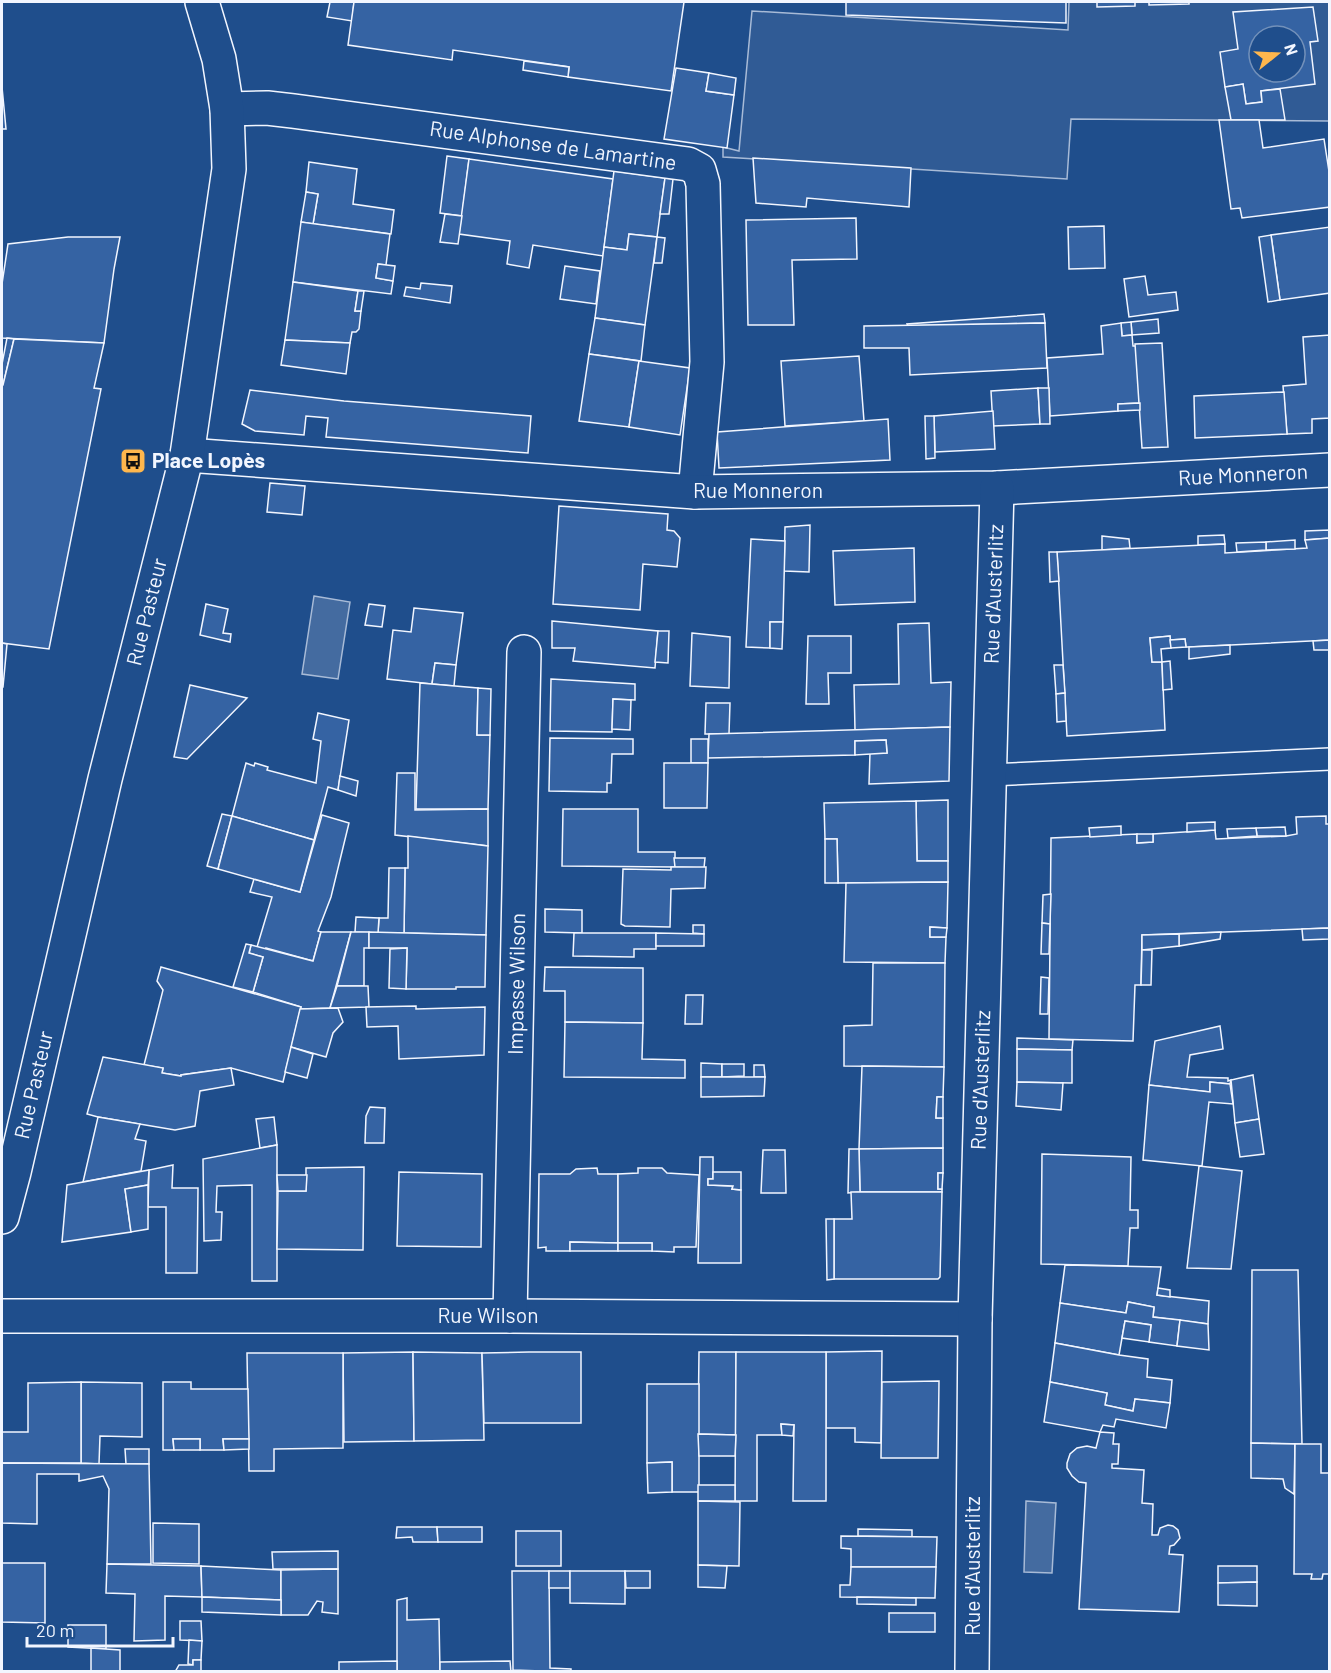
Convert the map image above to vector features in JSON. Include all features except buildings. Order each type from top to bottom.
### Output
[{"type":"street","name":"Rue Pasteur","points":[[2,1217],[108,769],[187,454],[229,169],[227,109],[219,59],[202,2]]},
{"type":"street","name":"Rue Alphonse de Lamartine","points":[[227,109],[267,108],[293,111],[688,164],[699,170],[704,184],[707,362],[695,492]]},
{"type":"street","name":"Rue Monneron","points":[[187,454],[695,492],[997,488],[1329,470]]},
{"type":"street","name":"Rue d'Austerlitz","points":[[972,1671],[975,1320],[997,488]]},
{"type":"street","name":"Impasse Wilson","points":[[510,1316],[524,652]]},
{"type":"street","name":"Rue Wilson","points":[[2,1316],[510,1316],[975,1320]]},
{"type":"lane","points":[[989,775],[1329,759]]},
{"type":"shaded area","points":[[1069,2],[1329,2],[1329,121],[1071,119],[1067,179],[723,157],[723,147],[739,151],[752,11],[1068,30]]},
{"type":"shaded area","points":[[314,596],[350,602],[338,679],[302,674]]},
{"type":"shaded area","points":[[1026,1501],[1056,1503],[1052,1573],[1024,1572]]},
{"type":"place","name":"Place Lopès","points":[[133,461]]}]
